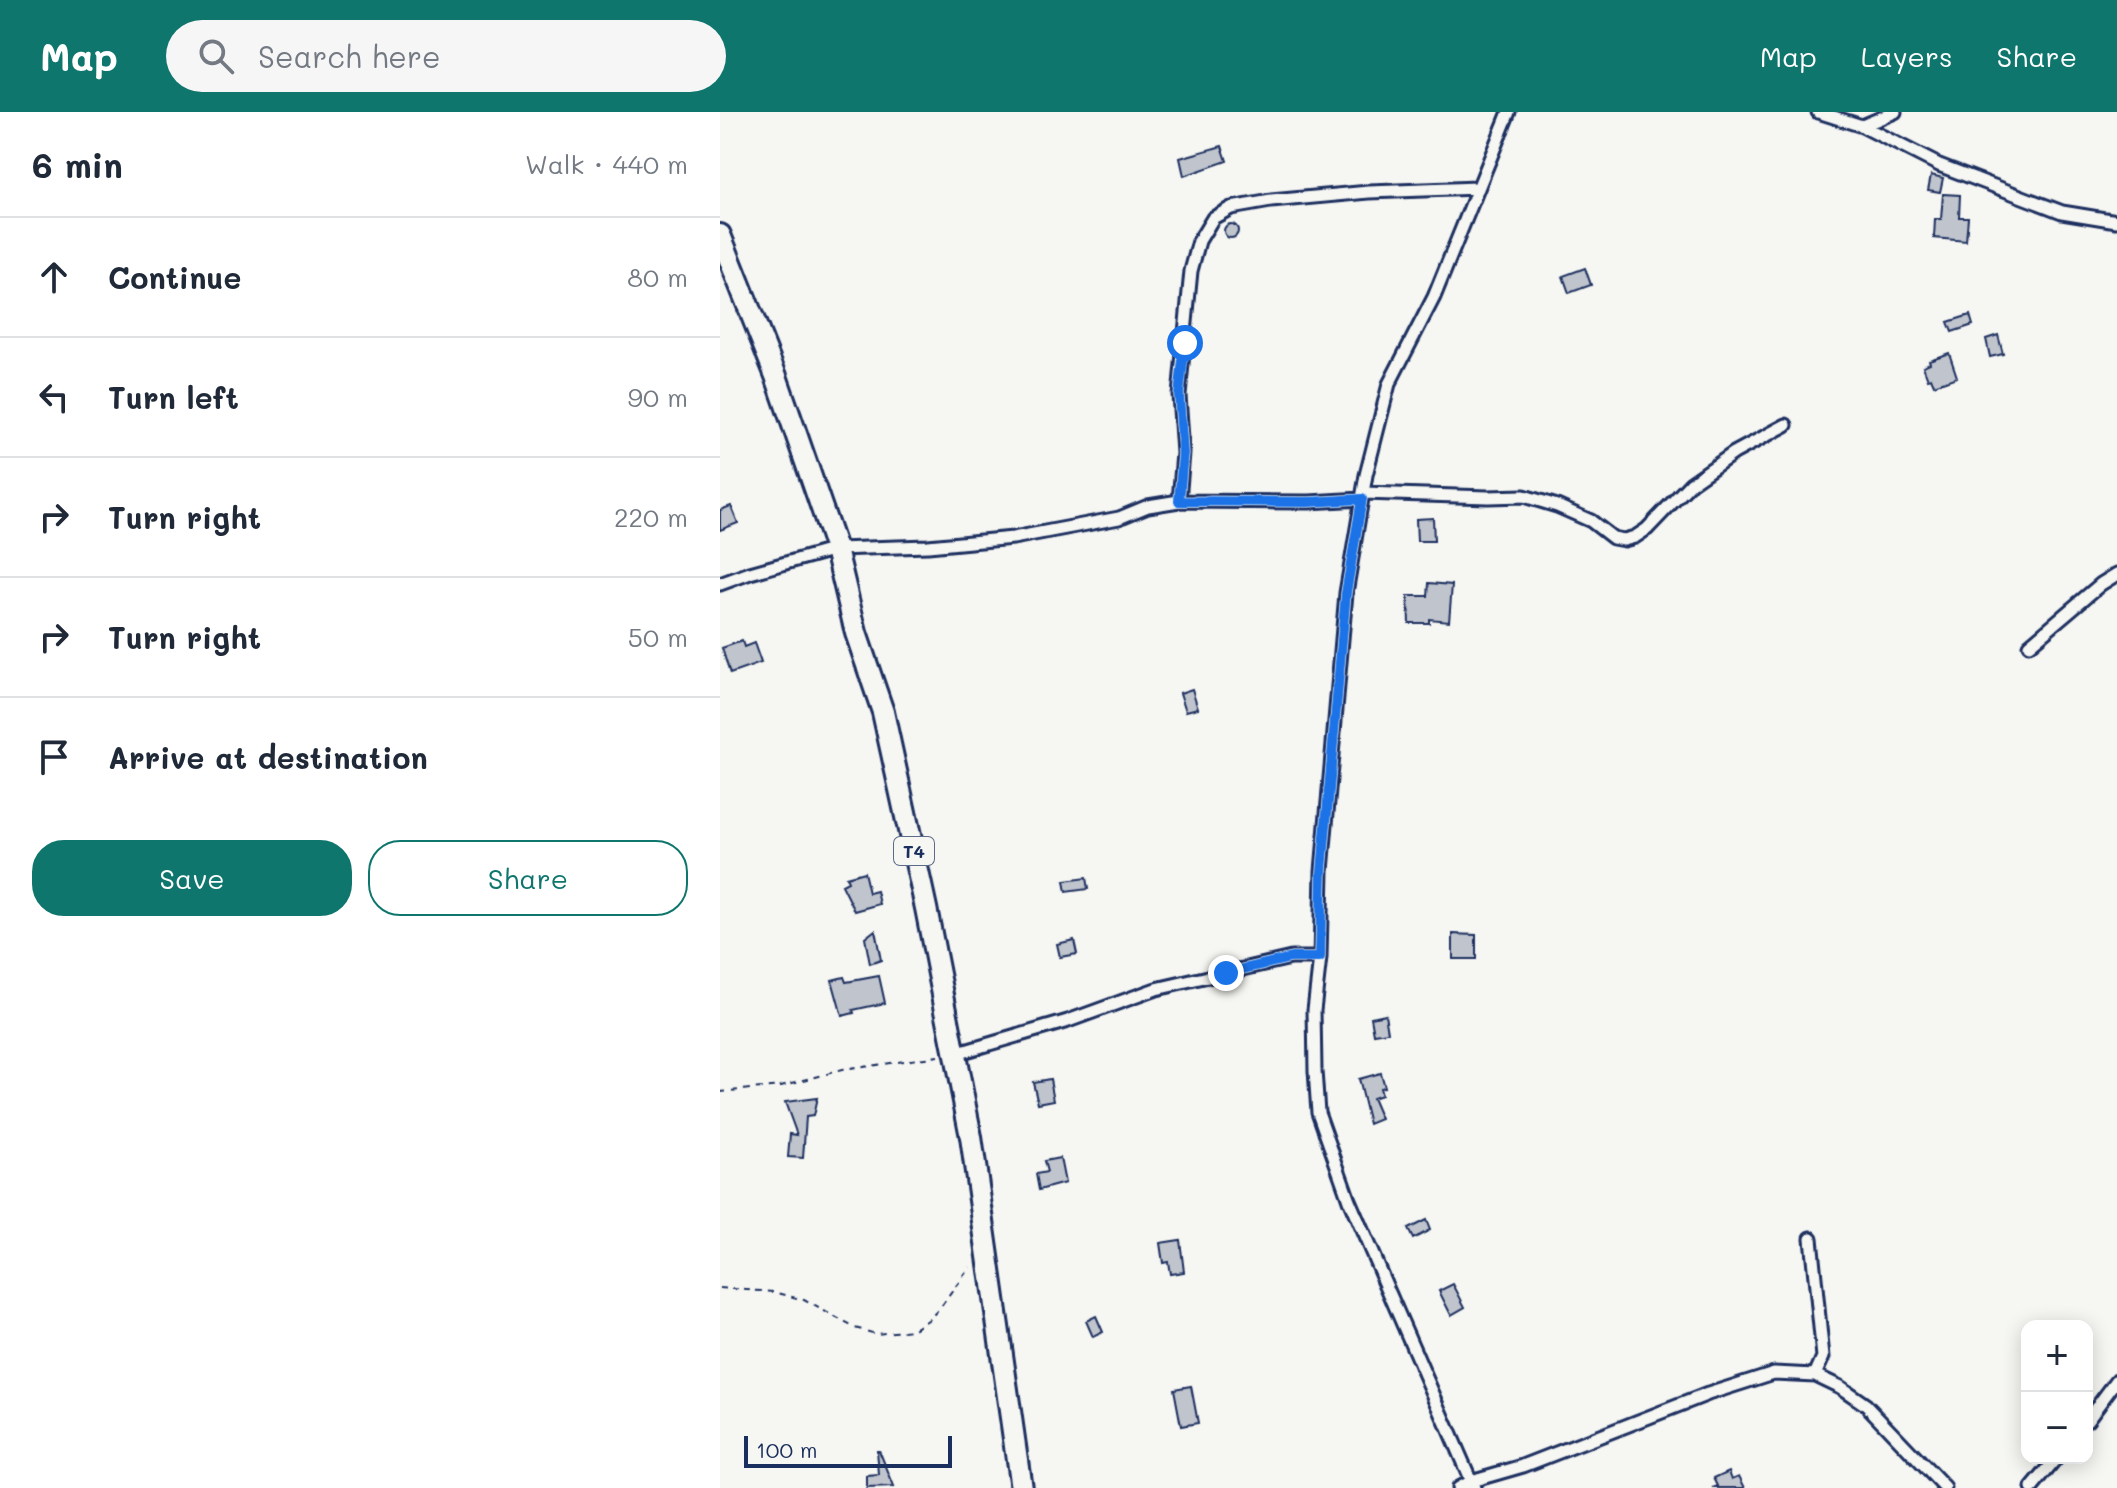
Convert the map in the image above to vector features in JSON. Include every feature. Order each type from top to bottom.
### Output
[{"type":"highway","name":"T4","points":[[720,235],[776,376],[836,549],[856,633],[883,712],[971,1137],[1021,1488]]},
{"type":"street","points":[[1473,1485],[1349,1200],[1318,1112],[1314,1010],[1320,958],[1322,871],[1346,593],[1362,496],[1389,384],[1434,297],[1509,112]]},
{"type":"street","points":[[1818,112],[1862,126],[1939,165],[2062,212],[2117,221]]},
{"type":"street","points":[[1862,126],[1895,112]]},
{"type":"street","points":[[1179,501],[1183,453],[1179,395],[1191,271],[1199,241],[1213,218],[1231,208],[1271,201],[1369,192],[1478,188]]},
{"type":"street","points":[[720,584],[836,549],[928,546],[1013,538],[1119,518],[1148,506],[1179,501],[1309,502],[1362,496],[1524,496],[1591,521],[1613,538],[1624,540],[1647,529],[1691,483],[1734,453],[1786,425]]},
{"type":"street","points":[[2029,645],[2117,574]]},
{"type":"street","points":[[955,1054],[1068,1021],[1156,989],[1291,958],[1320,958]]},
{"type":"street","points":[[1811,1238],[1823,1357],[1815,1375]]},
{"type":"street","points":[[1458,1488],[1473,1485],[1708,1394],[1774,1373],[1815,1375],[1840,1387],[1866,1405],[1945,1488]]},
{"type":"street","points":[[2093,1412],[2117,1380]]},
{"type":"street","points":[[2032,1488],[2052,1464]]},
{"type":"path","points":[[720,1092],[781,1086],[842,1070],[955,1054]]},
{"type":"path","points":[[720,1288],[774,1292],[804,1300],[855,1328],[876,1334],[912,1330],[940,1308],[970,1268],[985,1237]]},
{"type":"building","points":[[1222,146],[1227,161],[1184,176],[1180,158]]},
{"type":"building","points":[[1931,175],[1943,178],[1940,192],[1928,190]]},
{"type":"building","points":[[1943,194],[1960,195],[1959,217],[1968,217],[1966,241],[1934,238],[1935,219],[1941,219]]},
{"type":"building","points":[[1231,224],[1238,231],[1231,238],[1224,231]]},
{"type":"building","points":[[1585,268],[1591,285],[1569,293],[1563,276]]},
{"type":"building","points":[[1970,315],[1973,325],[1952,332],[1948,322]]},
{"type":"building","points":[[1998,335],[2003,354],[1990,357],[1986,339]]},
{"type":"building","points":[[1949,353],[1957,377],[1934,385],[1923,366],[1930,363],[1929,360]]},
{"type":"building","points":[[731,506],[738,523],[720,530],[720,510]]},
{"type":"building","points":[[1433,518],[1434,541],[1417,541],[1416,519]]},
{"type":"building","points":[[1429,583],[1452,585],[1449,621],[1429,619],[1429,623],[1409,623],[1408,596],[1428,596]]},
{"type":"building","points":[[742,641],[744,647],[754,643],[761,663],[730,674],[722,648]]},
{"type":"building","points":[[1192,689],[1198,708],[1186,711],[1180,693]]},
{"type":"building","points":[[864,872],[869,893],[877,891],[880,904],[855,911],[842,885],[848,882],[846,877]]},
{"type":"building","points":[[1086,878],[1088,889],[1066,892],[1064,881]]},
{"type":"building","points":[[875,930],[881,960],[870,964],[865,938]]},
{"type":"building","points":[[1453,934],[1476,935],[1476,959],[1453,959]]},
{"type":"building","points":[[1074,940],[1077,954],[1060,957],[1057,944]]},
{"type":"building","points":[[879,976],[885,1003],[853,1010],[854,1013],[842,1016],[832,980],[844,977],[846,982]]},
{"type":"building","points":[[1385,1014],[1388,1032],[1374,1034],[1371,1017]]},
{"type":"building","points":[[1380,1073],[1384,1087],[1379,1088],[1381,1095],[1372,1098],[1381,1119],[1369,1124],[1358,1079]]},
{"type":"building","points":[[1050,1079],[1054,1100],[1038,1103],[1033,1082]]},
{"type":"building","points":[[817,1098],[813,1116],[806,1117],[803,1158],[788,1157],[790,1134],[797,1135],[785,1102]]},
{"type":"building","points":[[1060,1158],[1065,1183],[1039,1190],[1036,1174],[1047,1172],[1044,1161]]},
{"type":"building","points":[[1426,1220],[1430,1230],[1413,1239],[1408,1229]]},
{"type":"building","points":[[1180,1240],[1184,1272],[1170,1274],[1168,1262],[1163,1263],[1160,1243]]},
{"type":"building","points":[[1453,1284],[1465,1307],[1451,1315],[1439,1291]]},
{"type":"building","points":[[1096,1316],[1103,1332],[1093,1337],[1086,1321]]},
{"type":"building","points":[[1191,1386],[1198,1423],[1181,1426],[1174,1389]]},
{"type":"building","points":[[877,1450],[894,1487],[867,1488],[867,1476],[879,1475]]},
{"type":"building","points":[[1729,1471],[1732,1479],[1739,1476],[1745,1488],[1713,1488],[1718,1486],[1714,1478]]},
{"type":"route","points":[[1185,343],[1179,395],[1183,453],[1179,501],[1309,502],[1362,499],[1346,593],[1322,871],[1320,958],[1291,958],[1226,973]]}]
